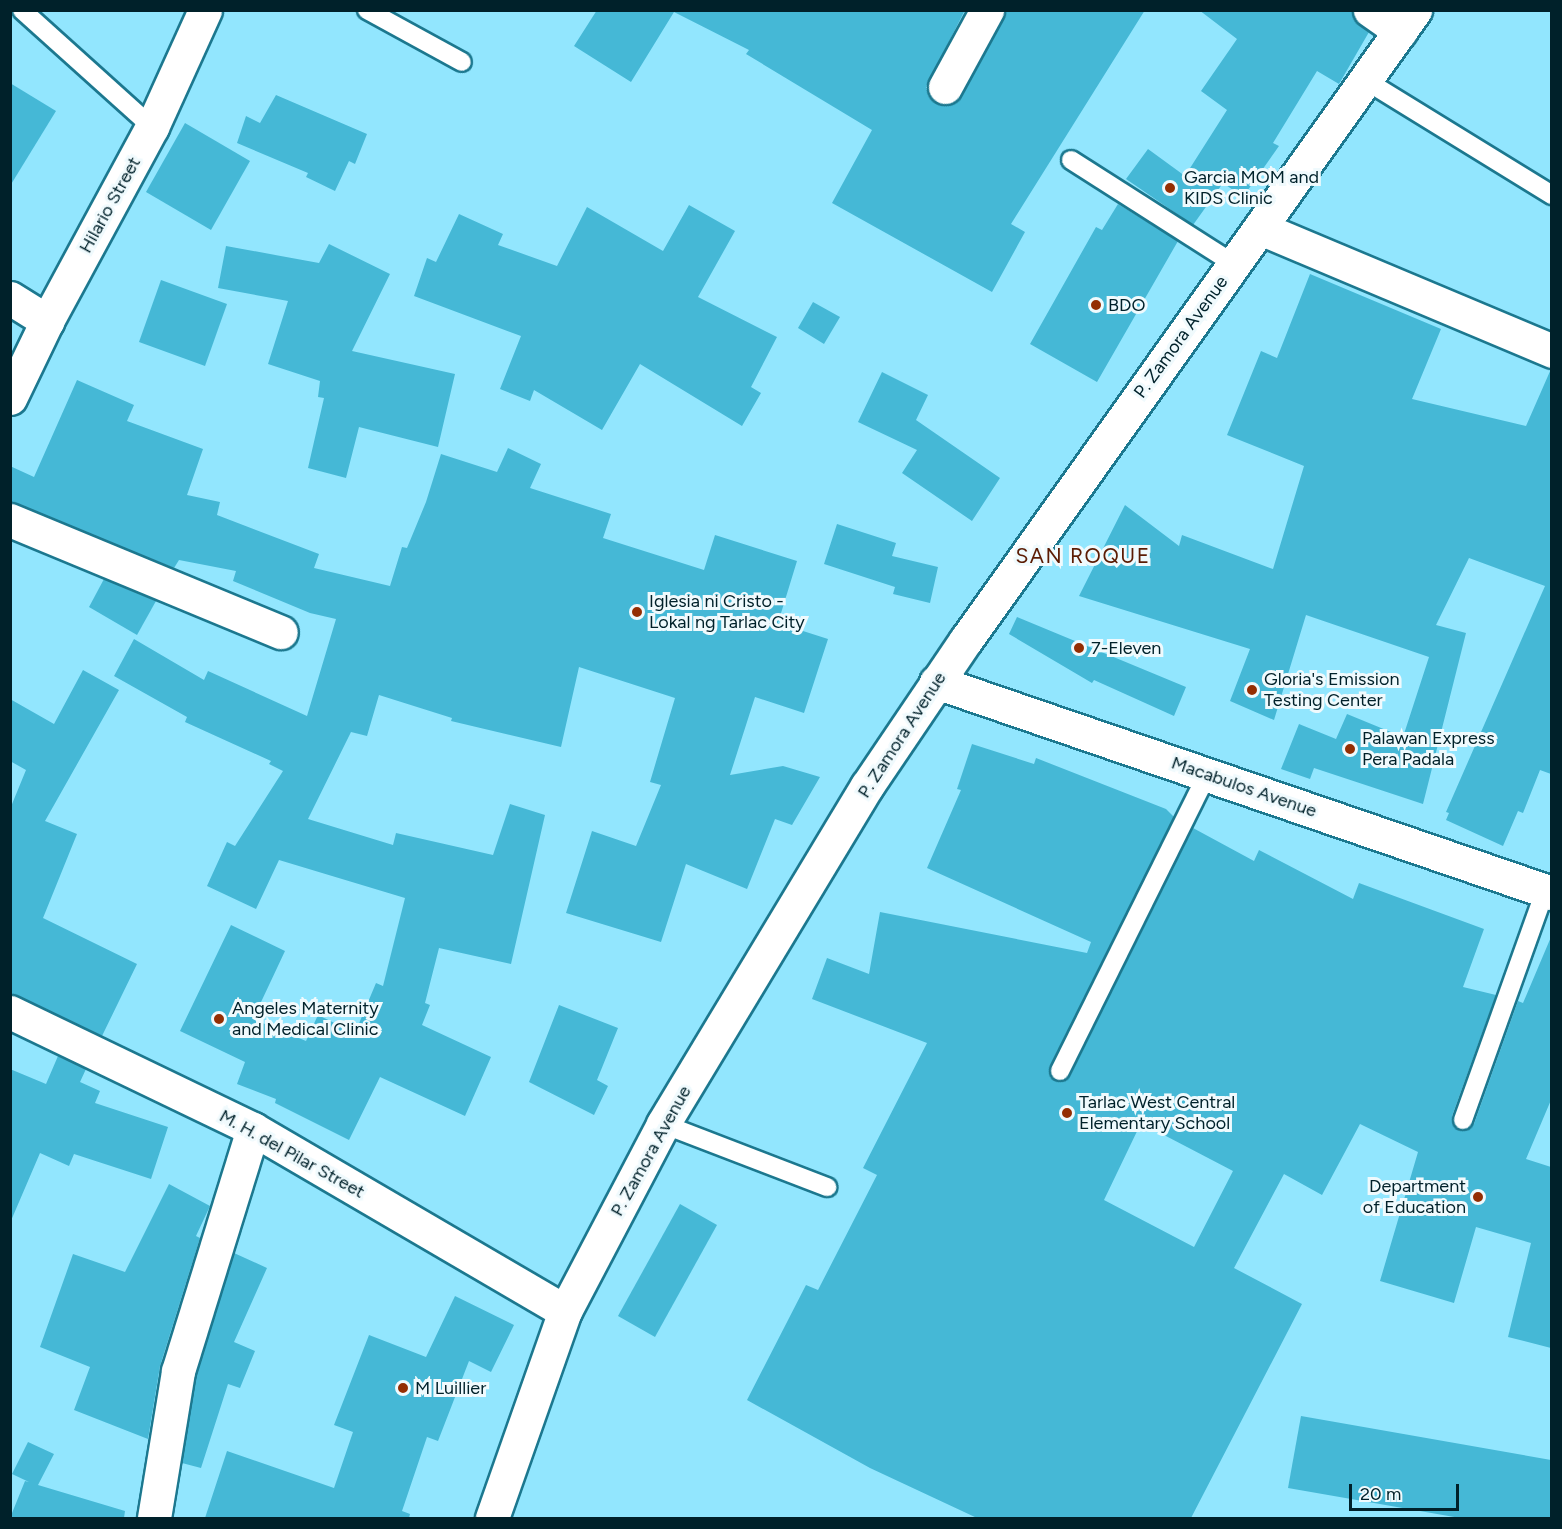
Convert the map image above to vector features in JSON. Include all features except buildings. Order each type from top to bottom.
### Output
[{"type":"main road","name":"Hilario Street","points":[[10,398],[47,321],[152,127],[205,10]]},
{"type":"main road","points":[[945,87],[987,10]]},
{"type":"main road","points":[[1370,10],[1407,21]]},
{"type":"main road","name":"P. Zamora Avenue","points":[[492,1518],[565,1311],[663,1124],[867,786],[936,682],[1407,21]]},
{"type":"main road","points":[[1260,228],[1551,351]]},
{"type":"main road","points":[[10,298],[47,321]]},
{"type":"main road","points":[[10,520],[281,632]]},
{"type":"main road","name":"Macabulos Avenue","points":[[936,682],[1548,892]]},
{"type":"main road","name":"M. H. del Pilar Street","points":[[10,1012],[253,1129],[565,1311]]},
{"type":"main road","points":[[154,1518],[178,1371],[253,1129]]},
{"type":"lane","points":[[22,10],[152,127]]},
{"type":"lane","points":[[367,10],[462,62]]},
{"type":"lane","points":[[1365,80],[1551,195]]},
{"type":"lane","points":[[1071,160],[1234,264]]},
{"type":"lane","points":[[1060,1071],[1207,775]]},
{"type":"lane","points":[[1463,1120],[1548,892]]},
{"type":"lane","points":[[663,1124],[827,1187]]},
{"type":"place","name":"Garcia MOM and KIDS Clinic","points":[[1170,188]]},
{"type":"place","name":"BDO","points":[[1096,305]]},
{"type":"place","name":"Iglesia ni Cristo - Lokal ng Tarlac City","points":[[637,612]]},
{"type":"place","name":"7-Eleven","points":[[1079,648]]},
{"type":"place","name":"Gloria's Emission Testing Center","points":[[1252,690]]},
{"type":"place","name":"Palawan Express Pera Padala","points":[[1350,749]]},
{"type":"place","name":"Angeles Maternity and Medical Clinic","points":[[219,1019]]},
{"type":"place","name":"Tarlac West Central Elementary School","points":[[1067,1113]]},
{"type":"place","name":"Department of Education","points":[[1478,1197]]},
{"type":"place","name":"M Luillier","points":[[403,1388]]},
{"type":"district","name":"SAN ROQUE","points":[[1083,556]]}]
